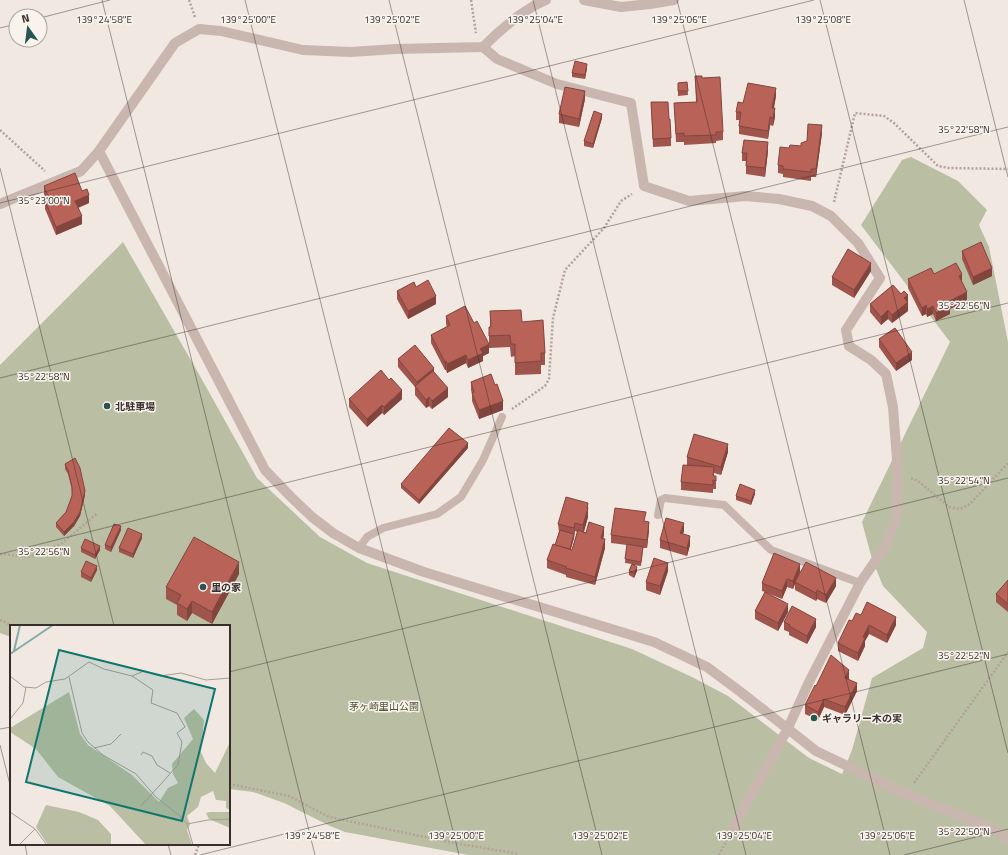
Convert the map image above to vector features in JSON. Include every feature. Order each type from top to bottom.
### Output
[{"type":"street","points":[[483,47],[498,32],[535,5],[546,0]]},
{"type":"street","points":[[584,0],[621,7],[674,0]]},
{"type":"street","points":[[0,204],[81,171],[99,151],[175,43],[199,29],[221,31],[303,50],[351,52],[395,49],[483,47],[497,59],[558,84],[631,102],[644,186],[689,201],[746,196],[779,199],[812,206],[831,216],[858,243],[880,278],[846,330],[849,346],[871,360],[886,374],[894,407],[898,473],[896,520],[887,544],[860,583],[809,682],[788,728],[733,828]]},
{"type":"street","points":[[99,151],[265,470],[291,497],[333,533],[359,548],[424,572],[654,642],[707,667],[816,751],[906,794],[996,830],[1008,839]]},
{"type":"lane","points":[[359,548],[367,536],[383,528],[437,514],[461,497],[483,460],[502,417]]},
{"type":"lane","points":[[658,514],[661,500],[665,498],[724,505],[771,550],[860,583]]},
{"type":"path","points":[[471,0],[476,35],[483,47]]},
{"type":"path","points":[[831,216],[855,113],[884,116],[894,123],[938,166],[949,168],[1008,169]]},
{"type":"path","points":[[0,130],[56,181]]},
{"type":"path","points":[[502,417],[545,386],[549,379],[553,318],[566,270],[604,228],[621,201],[644,186]]},
{"type":"path","points":[[898,473],[918,481],[950,507],[960,509],[970,504],[1008,463]]},
{"type":"path","points":[[0,554],[29,557],[61,544],[98,513]]},
{"type":"path","points":[[0,620],[11,625]]},
{"type":"path","points":[[906,794],[1008,652]]},
{"type":"path","points":[[230,784],[289,796],[330,817],[520,855]]},
{"type":"path","points":[[195,855],[199,845]]},
{"type":"green space","name":"茅ヶ崎里山公園","points":[[911,157],[958,181],[987,210],[979,225],[989,247],[1008,342],[1008,855],[468,855],[345,832],[284,803],[253,792],[230,789],[230,625],[10,625],[10,637],[0,633],[0,365],[123,242],[257,478],[320,537],[367,563],[632,649],[694,678],[728,696],[809,758],[842,774],[852,750],[872,678],[923,648],[927,632],[883,586],[872,559],[862,522],[950,342],[861,225],[902,160]]},
{"type":"building","points":[[575,61],[587,64],[585,75],[572,73]]},
{"type":"building","points":[[695,76],[702,76],[702,78],[720,77],[723,132],[716,132],[716,135],[684,136],[684,133],[676,134],[674,103],[697,102]]},
{"type":"building","points":[[687,82],[688,91],[678,91],[678,83]]},
{"type":"building","points":[[748,83],[776,88],[772,108],[775,108],[773,118],[770,117],[768,131],[739,126],[741,112],[736,112],[738,102],[743,103]]},
{"type":"building","points":[[565,87],[585,91],[579,119],[559,114]]},
{"type":"building","points":[[651,102],[668,102],[671,138],[653,139]]},
{"type":"building","points":[[594,111],[602,114],[593,144],[584,141]]},
{"type":"building","points":[[808,124],[822,125],[816,169],[811,169],[811,172],[783,169],[783,166],[778,165],[780,147],[789,148],[790,145],[801,146],[801,143],[807,141]]},
{"type":"building","points":[[744,140],[768,142],[765,168],[746,166],[747,153],[742,153]]},
{"type":"building","points":[[75,173],[82,191],[87,189],[89,195],[75,201],[82,216],[56,227],[45,201],[49,199],[44,186]]},
{"type":"building","points":[[981,242],[992,268],[973,277],[962,251]]},
{"type":"building","points":[[848,249],[871,263],[854,290],[832,277]]},
{"type":"building","points":[[956,263],[962,274],[959,276],[967,292],[948,302],[950,306],[936,313],[933,306],[927,309],[926,305],[922,308],[908,279],[931,268],[934,274]]},
{"type":"building","points":[[428,280],[436,296],[408,311],[397,291],[414,282],[416,287]]},
{"type":"building","points":[[893,285],[901,294],[904,291],[908,295],[904,298],[908,302],[892,315],[888,310],[881,317],[870,304]]},
{"type":"building","points":[[465,306],[474,323],[477,321],[489,344],[480,349],[483,353],[468,360],[466,355],[447,364],[431,335],[450,325],[446,316]]},
{"type":"building","points":[[521,310],[522,322],[543,320],[545,353],[541,353],[541,361],[515,363],[515,344],[511,344],[510,335],[489,336],[489,327],[491,327],[490,311]]},
{"type":"building","points":[[895,328],[912,352],[896,363],[879,339]]},
{"type":"building","points":[[415,345],[434,368],[417,382],[398,359]]},
{"type":"building","points":[[381,370],[389,380],[391,378],[402,390],[384,407],[382,405],[367,419],[349,399]]},
{"type":"building","points":[[433,371],[448,388],[432,401],[429,397],[426,400],[415,386]]},
{"type":"building","points":[[491,374],[495,385],[497,384],[503,401],[479,410],[472,393],[474,392],[471,382]]},
{"type":"building","points":[[449,428],[468,443],[419,500],[401,484]]},
{"type":"building","points":[[694,434],[728,444],[721,467],[687,457]]},
{"type":"building","points":[[75,458],[80,468],[85,491],[80,512],[74,522],[64,532],[56,523],[66,512],[72,496],[72,487],[65,464]]},
{"type":"building","points":[[683,465],[714,467],[713,476],[716,476],[716,481],[713,480],[713,485],[681,482]]},
{"type":"building","points":[[740,484],[755,490],[751,501],[736,496]]},
{"type":"building","points":[[566,497],[588,503],[583,525],[575,523],[574,528],[558,524]]},
{"type":"building","points":[[615,508],[646,512],[644,521],[649,522],[647,540],[611,535]]},
{"type":"building","points":[[666,518],[684,523],[680,533],[690,536],[687,548],[660,540]]},
{"type":"building","points":[[589,522],[604,527],[601,538],[605,539],[595,577],[547,560],[553,544],[572,550],[578,530],[586,533]]},
{"type":"building","points":[[114,524],[121,526],[111,547],[105,545]]},
{"type":"building","points":[[128,528],[142,534],[133,554],[119,548]]},
{"type":"building","points":[[560,530],[574,534],[570,549],[555,545]]},
{"type":"building","name":"里の家","points":[[194,537],[239,562],[212,612],[192,601],[187,609],[177,603],[181,595],[166,587]]},
{"type":"building","points":[[85,539],[100,546],[95,555],[81,548]]},
{"type":"building","points":[[627,544],[643,547],[641,562],[625,559]]},
{"type":"building","points":[[774,553],[800,564],[793,581],[787,579],[782,591],[762,583]]},
{"type":"building","points":[[654,558],[668,563],[660,586],[646,582]]},
{"type":"building","points":[[86,561],[97,566],[91,578],[81,572]]},
{"type":"building","points":[[806,562],[836,578],[826,595],[817,590],[816,593],[795,582]]},
{"type":"building","points":[[632,564],[637,567],[634,573],[629,571]]},
{"type":"building","points":[[1008,580],[1008,604],[996,594]]},
{"type":"building","points":[[765,592],[788,604],[778,623],[755,611]]},
{"type":"building","points":[[867,602],[896,617],[887,635],[869,625],[858,653],[838,643],[849,620],[852,621],[856,613],[861,615]]},
{"type":"building","points":[[792,606],[816,619],[807,636],[784,622]]},
{"type":"building","points":[[831,655],[849,670],[845,678],[857,683],[845,707],[824,699],[818,712],[805,705]]},
{"type":"place","name":"北駐車場","points":[[107,406]]},
{"type":"place","name":"里の家","points":[[203,587]]},
{"type":"place","name":"ギャラリー木の実","points":[[814,718]]}]
